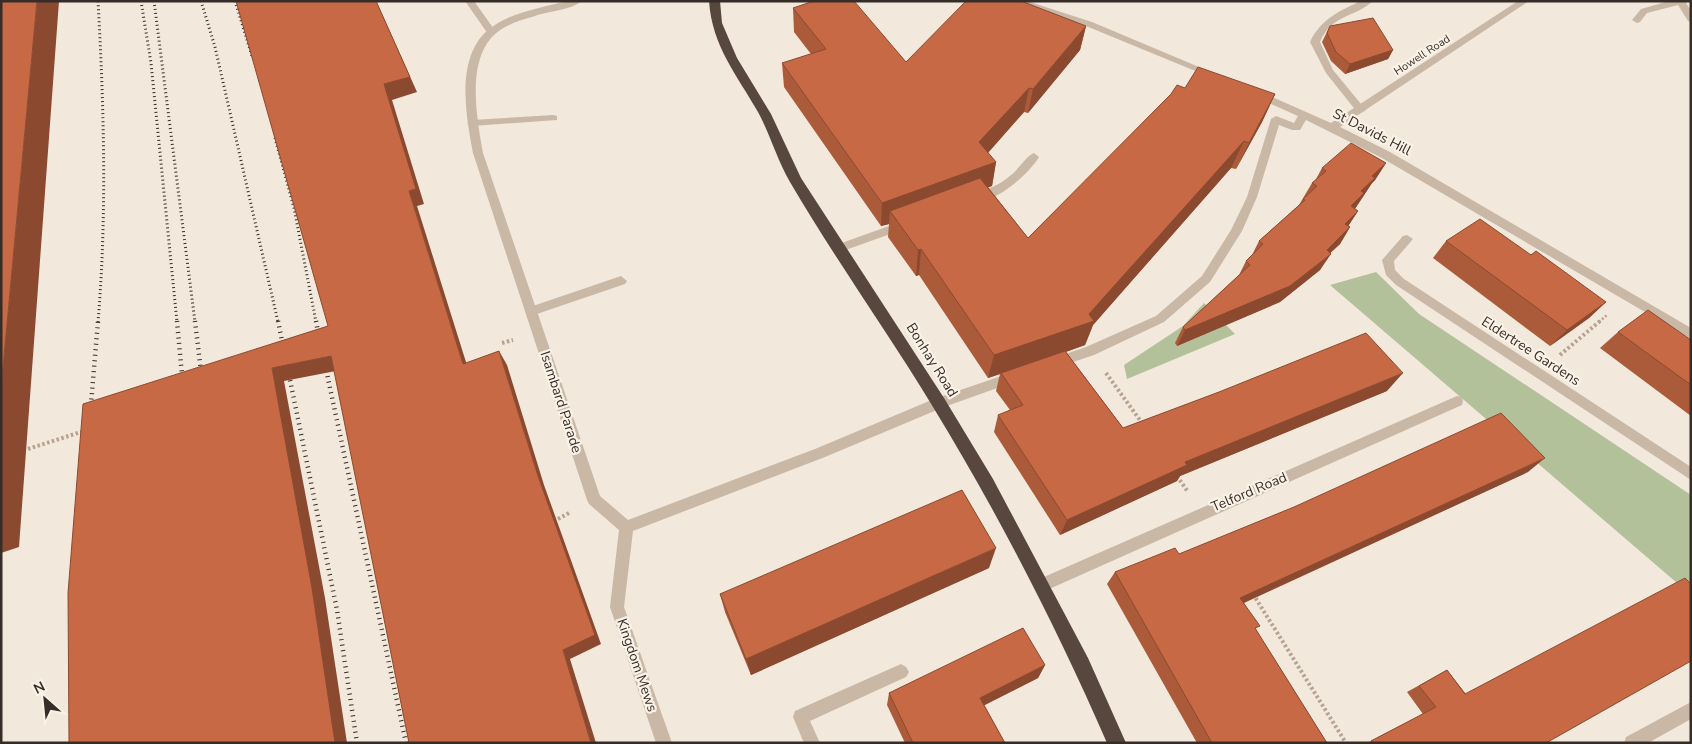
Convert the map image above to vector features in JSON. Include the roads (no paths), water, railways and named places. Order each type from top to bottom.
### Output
[{"type":"highway","name":"Bonhay Road","points":[[714,1],[716,23],[731,58],[764,114],[795,179],[938,403],[987,484],[1082,664],[1117,743]]},
{"type":"street","points":[[469,1],[491,32],[518,19],[578,1]]},
{"type":"street","points":[[1017,1],[1088,24],[1222,79]]},
{"type":"street","points":[[1361,110],[1329,71],[1315,42],[1318,32],[1338,14],[1369,1]]},
{"type":"street","name":"Howell Road","points":[[1332,127],[1361,110],[1525,1]]},
{"type":"street","points":[[1637,20],[1644,11],[1680,1],[1691,19]]},
{"type":"street","name":"Isambard Parade","points":[[491,32],[473,60],[472,123],[478,153],[594,500],[626,527]]},
{"type":"street","name":"St Davids Hill","points":[[1250,91],[1332,127],[1386,155],[1691,334]]},
{"type":"street","points":[[1044,367],[1090,351],[1160,319],[1206,279],[1236,232],[1252,197],[1276,119],[1296,128],[1304,115]]},
{"type":"street","points":[[472,123],[553,118]]},
{"type":"street","points":[[969,201],[996,191],[1024,172],[1034,157]]},
{"type":"street","points":[[840,248],[915,221]]},
{"type":"street","name":"Eldertree Gardens","points":[[1407,239],[1388,260],[1390,272],[1438,308],[1691,474]]},
{"type":"street","points":[[531,311],[621,280]]},
{"type":"street","points":[[626,527],[820,453],[938,403],[1025,373]]},
{"type":"street","name":"Telford Road","points":[[1042,585],[1457,401]]},
{"type":"street","name":"Kingdom Mews","points":[[626,527],[617,607],[664,743]]},
{"type":"street","points":[[812,743],[801,717],[900,672]]},
{"type":"street","points":[[1632,743],[1691,710]]},
{"type":"railway","points":[[98,1],[102,81],[104,202],[98,322]]},
{"type":"railway","points":[[141,1],[151,63],[177,322]]},
{"type":"railway","points":[[154,1],[195,322]]},
{"type":"railway","points":[[201,1],[215,47],[278,322]]},
{"type":"railway","points":[[235,1],[252,56]]},
{"type":"railway","points":[[275,138],[294,208],[316,322]]},
{"type":"railway","points":[[90,416],[98,321]]},
{"type":"railway","points":[[177,321],[183,386]]},
{"type":"railway","points":[[195,321],[202,380]]},
{"type":"railway","points":[[278,321],[337,610],[357,743]]},
{"type":"railway","points":[[316,321],[320,343]]},
{"type":"railway","points":[[324,360],[406,743]]}]
